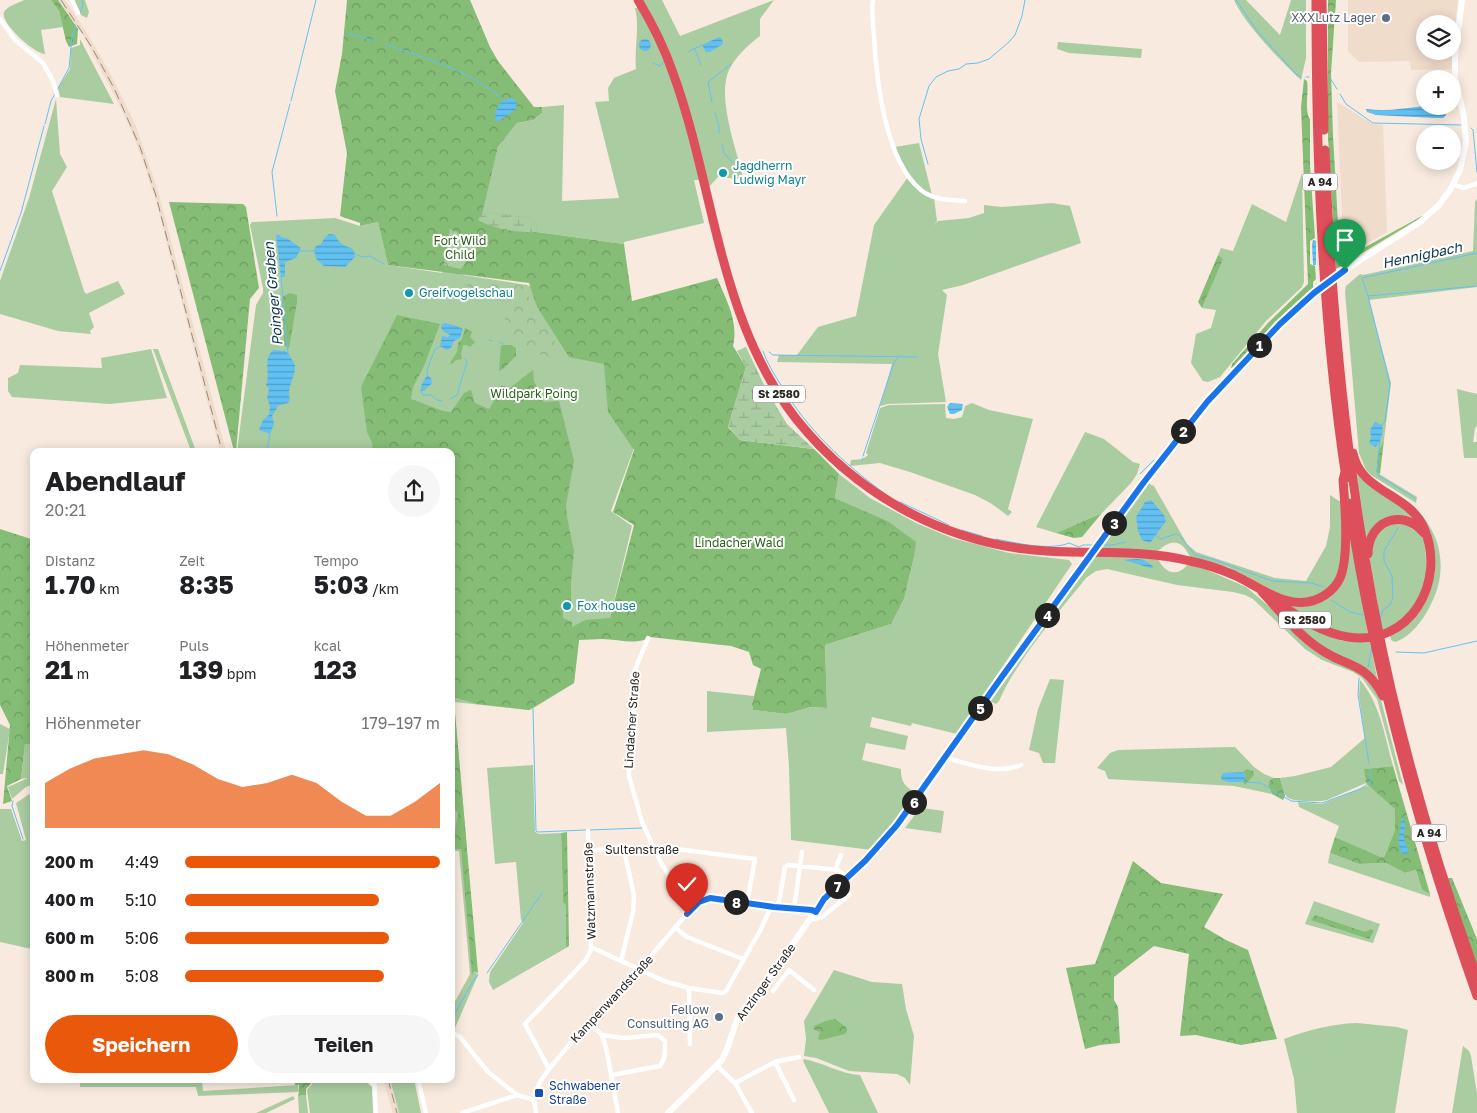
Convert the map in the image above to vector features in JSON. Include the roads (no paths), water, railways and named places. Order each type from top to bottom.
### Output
[{"type":"highway","name":"St 2580","points":[[638,0],[659,39],[673,73],[691,130],[723,263],[751,342],[784,402],[808,432],[835,460],[874,492],[930,523],[970,538],[995,544],[1034,550],[1126,553],[1178,558],[1218,569],[1236,576],[1259,589],[1319,629],[1333,634],[1356,638],[1376,636],[1398,626],[1414,613],[1429,586],[1432,566],[1427,537]]},
{"type":"highway","name":"A 94","points":[[1316,0],[1320,193],[1332,364],[1345,472],[1370,624],[1391,714],[1433,868],[1477,996]]},
{"type":"highway","name":"A 94","points":[[1322,0],[1328,214],[1335,322],[1346,435],[1368,577],[1390,686],[1416,788],[1441,872],[1477,978]]},
{"type":"highway","points":[[1346,435],[1351,444],[1354,458],[1363,475],[1372,484],[1406,505],[1419,518],[1427,537]]},
{"type":"highway","points":[[1259,589],[1286,601],[1310,602],[1324,596],[1340,579],[1344,562],[1345,472]]},
{"type":"highway","points":[[1368,577],[1370,567],[1369,541],[1372,534],[1381,524],[1393,520],[1406,520],[1416,525],[1427,537]]},
{"type":"highway","points":[[1259,589],[1313,644],[1328,654],[1354,665],[1372,677],[1383,695],[1387,710],[1391,714]]},
{"type":"street","points":[[72,0],[78,13]]},
{"type":"street","points":[[873,0],[876,73],[891,142],[901,164],[920,189],[934,197],[965,200]]},
{"type":"street","name":"Anzinger Straße","points":[[668,1113],[717,1066],[727,1049],[738,1017],[824,899],[877,849],[897,825],[1001,678],[1160,460],[1210,399],[1268,336],[1314,293],[1345,270],[1420,222],[1439,205],[1454,185],[1466,142],[1464,118],[1455,77],[1455,56],[1462,0]]},
{"type":"street","points":[[0,19],[15,40],[43,63],[53,81],[57,95]]},
{"type":"street","points":[[1454,185],[1464,188],[1477,183]]},
{"type":"street","name":"Lindacher Straße","points":[[648,638],[632,677],[634,713],[629,771],[637,808],[661,863],[690,910]]},
{"type":"street","points":[[945,758],[992,770],[1009,770],[1021,765]]},
{"type":"street","name":"Watzmannstraße","points":[[549,1069],[525,1024],[585,961],[590,953],[588,831]]},
{"type":"street","name":"Sultenstraße","points":[[589,850],[676,849],[755,859],[747,903]]},
{"type":"street","points":[[621,961],[633,912],[634,894],[624,850]]},
{"type":"street","points":[[794,908],[802,852]]},
{"type":"street","points":[[835,870],[841,855]]},
{"type":"street","points":[[778,907],[785,868],[788,865],[838,870],[848,878]]},
{"type":"street","name":"Anzinger Straße","points":[[810,920],[815,920],[827,914],[849,896]]},
{"type":"street","name":"Kampenwandstraße","points":[[534,1100],[542,1078],[549,1069],[590,1023],[612,1002],[690,910],[706,899],[812,910],[816,912]]},
{"type":"street","points":[[591,947],[638,971],[664,981],[689,988],[724,992],[761,929],[771,907]]},
{"type":"street","points":[[676,928],[688,937],[743,959]]},
{"type":"street","points":[[774,991],[789,970],[814,990]]},
{"type":"street","points":[[769,976],[779,984]]},
{"type":"street","points":[[689,988],[690,1044]]},
{"type":"street","points":[[590,1023],[602,1036],[608,1052],[618,1113]]},
{"type":"street","points":[[455,1034],[460,1037],[488,1072],[517,1095],[534,1100],[536,1113]]},
{"type":"street","points":[[602,1036],[624,1038],[654,1034],[665,1041],[665,1057],[660,1066],[612,1075]]},
{"type":"street","points":[[735,1083],[775,1062],[799,1057]]},
{"type":"street","points":[[775,1062],[794,1100]]},
{"type":"street","points":[[717,1066],[735,1083],[752,1113]]},
{"type":"street","points":[[372,1083],[375,1086]]},
{"type":"street","points":[[375,1083],[376,1113]]},
{"type":"street","points":[[419,1083],[426,1113]]},
{"type":"street","points":[[462,1113],[517,1095]]},
{"type":"water","points":[[719,37],[722,39],[723,44],[710,52],[706,52],[702,45]]},
{"type":"water","points":[[645,39],[651,45],[645,51],[639,45]]},
{"type":"water","points":[[511,98],[517,102],[516,109],[499,121],[495,120],[500,103]]},
{"type":"water","points":[[1416,107],[1416,115],[1446,115],[1443,118],[1434,118],[1376,115],[1367,112],[1366,109],[1388,110]]},
{"type":"water","points":[[330,234],[335,235],[341,243],[354,251],[355,257],[345,267],[324,266],[316,259],[314,250],[316,246],[321,244],[326,236]]},
{"type":"water","points":[[276,235],[288,239],[301,248],[296,258],[285,262],[284,277],[281,277]]},
{"type":"water","points":[[1313,240],[1316,241],[1316,265],[1313,265]]},
{"type":"water","points":[[445,323],[463,329],[460,338],[454,341],[451,348],[447,350],[440,346],[442,336],[448,337],[450,335],[441,328],[442,324]]},
{"type":"water","points":[[273,350],[288,353],[295,367],[289,391],[290,400],[288,403],[277,406],[272,416],[274,424],[270,434],[259,430],[263,420],[269,415],[270,406],[267,398],[269,389],[266,385],[268,376],[267,363]]},
{"type":"water","points":[[427,375],[431,378],[432,383],[425,390],[421,391],[421,386]]},
{"type":"water","points":[[950,403],[963,404],[962,410],[950,414],[947,407]]},
{"type":"water","points":[[1375,422],[1382,425],[1383,430],[1379,443],[1375,447],[1369,443],[1371,437],[1370,430]]},
{"type":"water","points":[[1151,500],[1164,515],[1166,521],[1150,543],[1142,540],[1138,531],[1136,517],[1145,502]]},
{"type":"water","points":[[1124,560],[1144,560],[1154,567],[1150,568]]},
{"type":"water","points":[[1243,772],[1246,776],[1243,782],[1229,782],[1222,780],[1221,777],[1223,773]]},
{"type":"water","points":[[1402,817],[1405,821],[1404,838],[1409,853],[1404,855],[1399,847]]},
{"type":"waterway","points":[[80,13],[83,5],[82,0]]},
{"type":"waterway","name":"Poinger Graben","points":[[291,101],[316,0]]},
{"type":"waterway","points":[[928,164],[921,139],[919,119],[929,86],[936,77],[948,71],[959,69],[966,64],[978,63],[989,59],[1009,42],[1015,35],[1022,16],[1025,0]]},
{"type":"waterway","name":"Hennigbach","points":[[1236,0],[1258,32],[1297,75],[1301,77]]},
{"type":"waterway","points":[[57,90],[69,68],[75,25]]},
{"type":"waterway","points":[[348,33],[375,41]]},
{"type":"waterway","points":[[385,44],[462,73],[491,90],[503,100]]},
{"type":"waterway","points":[[688,52],[702,45]]},
{"type":"waterway","points":[[695,49],[701,65]]},
{"type":"waterway","points":[[653,63],[660,66],[664,62]]},
{"type":"waterway","points":[[712,102],[708,82],[731,64]]},
{"type":"waterway","name":"Hennigbach","points":[[1330,78],[1337,89]]},
{"type":"waterway","points":[[45,124],[51,101],[55,94]]},
{"type":"waterway","name":"Hennigbach","points":[[1340,94],[1346,104],[1373,123],[1461,125]]},
{"type":"waterway","name":"Poinger Graben","points":[[277,216],[272,172],[290,104]]},
{"type":"waterway","points":[[715,113],[719,133]]},
{"type":"waterway","points":[[0,271],[21,213],[44,126]]},
{"type":"waterway","name":"Hennigbach","points":[[1471,128],[1473,130],[1477,172]]},
{"type":"waterway","points":[[722,145],[724,153],[733,163]]},
{"type":"waterway","points":[[299,251],[314,251]]},
{"type":"waterway","name":"Hennigbach","points":[[1368,296],[1362,278],[1477,253]]},
{"type":"waterway","points":[[356,254],[362,257],[370,256],[384,264]]},
{"type":"waterway","name":"Poinger Graben","points":[[281,276],[288,355]]},
{"type":"waterway","name":"Hennigbach","points":[[1382,425],[1385,421],[1390,384],[1368,296],[1477,286]]},
{"type":"waterway","points":[[499,342],[503,344]]},
{"type":"waterway","points":[[428,374],[427,370],[435,349],[440,346]]},
{"type":"waterway","points":[[763,351],[791,401],[814,431],[854,470],[884,493]]},
{"type":"waterway","points":[[769,352],[773,355],[918,357]]},
{"type":"waterway","points":[[450,399],[457,395],[467,362],[465,358]]},
{"type":"waterway","points":[[863,456],[894,362],[898,358]]},
{"type":"waterway","points":[[421,391],[423,395],[431,395],[437,400],[442,401]]},
{"type":"waterway","name":"Poinger Graben","points":[[268,448],[270,434]]},
{"type":"waterway","name":"Hennigbach","points":[[1380,441],[1377,473],[1415,498]]},
{"type":"waterway","points":[[1140,474],[1154,460]]},
{"type":"waterway","points":[[900,502],[949,525]]},
{"type":"waterway","name":"Hennigbach","points":[[1380,619],[1383,610],[1390,605],[1393,597],[1392,576],[1384,561],[1384,551],[1398,528]]},
{"type":"waterway","points":[[962,530],[982,536]]},
{"type":"waterway","points":[[1155,535],[1161,539],[1176,534],[1179,535],[1195,555],[1212,559],[1272,581],[1312,583],[1323,587]]},
{"type":"waterway","points":[[996,539],[1043,546],[1069,543],[1079,547],[1094,545]]},
{"type":"waterway","points":[[1101,545],[1126,542]]},
{"type":"waterway","points":[[1331,600],[1350,612],[1363,615]]},
{"type":"waterway","points":[[1396,652],[1424,653],[1477,641]]},
{"type":"waterway","name":"Hennigbach","points":[[1368,667],[1372,647]]},
{"type":"waterway","name":"Hennigbach","points":[[1359,678],[1358,695],[1369,763]]},
{"type":"waterway","points":[[533,709],[536,831],[586,830]]},
{"type":"waterway","name":"Hennigbach","points":[[1243,782],[1261,783],[1291,801],[1322,803],[1360,789],[1371,782],[1370,770]]},
{"type":"waterway","points":[[13,801],[12,806],[23,839]]},
{"type":"waterway","points":[[590,830],[642,828]]},
{"type":"waterway","points":[[487,973],[542,893]]},
{"type":"waterway","points":[[455,1012],[478,975]]},
{"type":"railway","points":[[61,0],[91,46],[114,88],[140,147],[156,196],[221,448]]},
{"type":"railway","points":[[389,1083],[397,1113]]},
{"type":"place","name":"XXXLutz Lager","points":[[1386,18]]},
{"type":"place","name":"Jagdherrn Ludwig Mayr","points":[[723,173]]},
{"type":"place","name":"Greifvogelschau","points":[[409,293]]},
{"type":"place","name":"Fox house","points":[[567,606]]},
{"type":"place","name":"Fellow Consulting AG","points":[[719,1017]]},
{"type":"place","name":"Schwabener Straße","points":[[539,1093]]},
{"type":"park label","name":"Fort Wild Child","points":[[460,248]]},
{"type":"park label","name":"Wildpark Poing","points":[[534,394]]},
{"type":"park label","name":"Lindacher Wald","points":[[739,543]]}]
